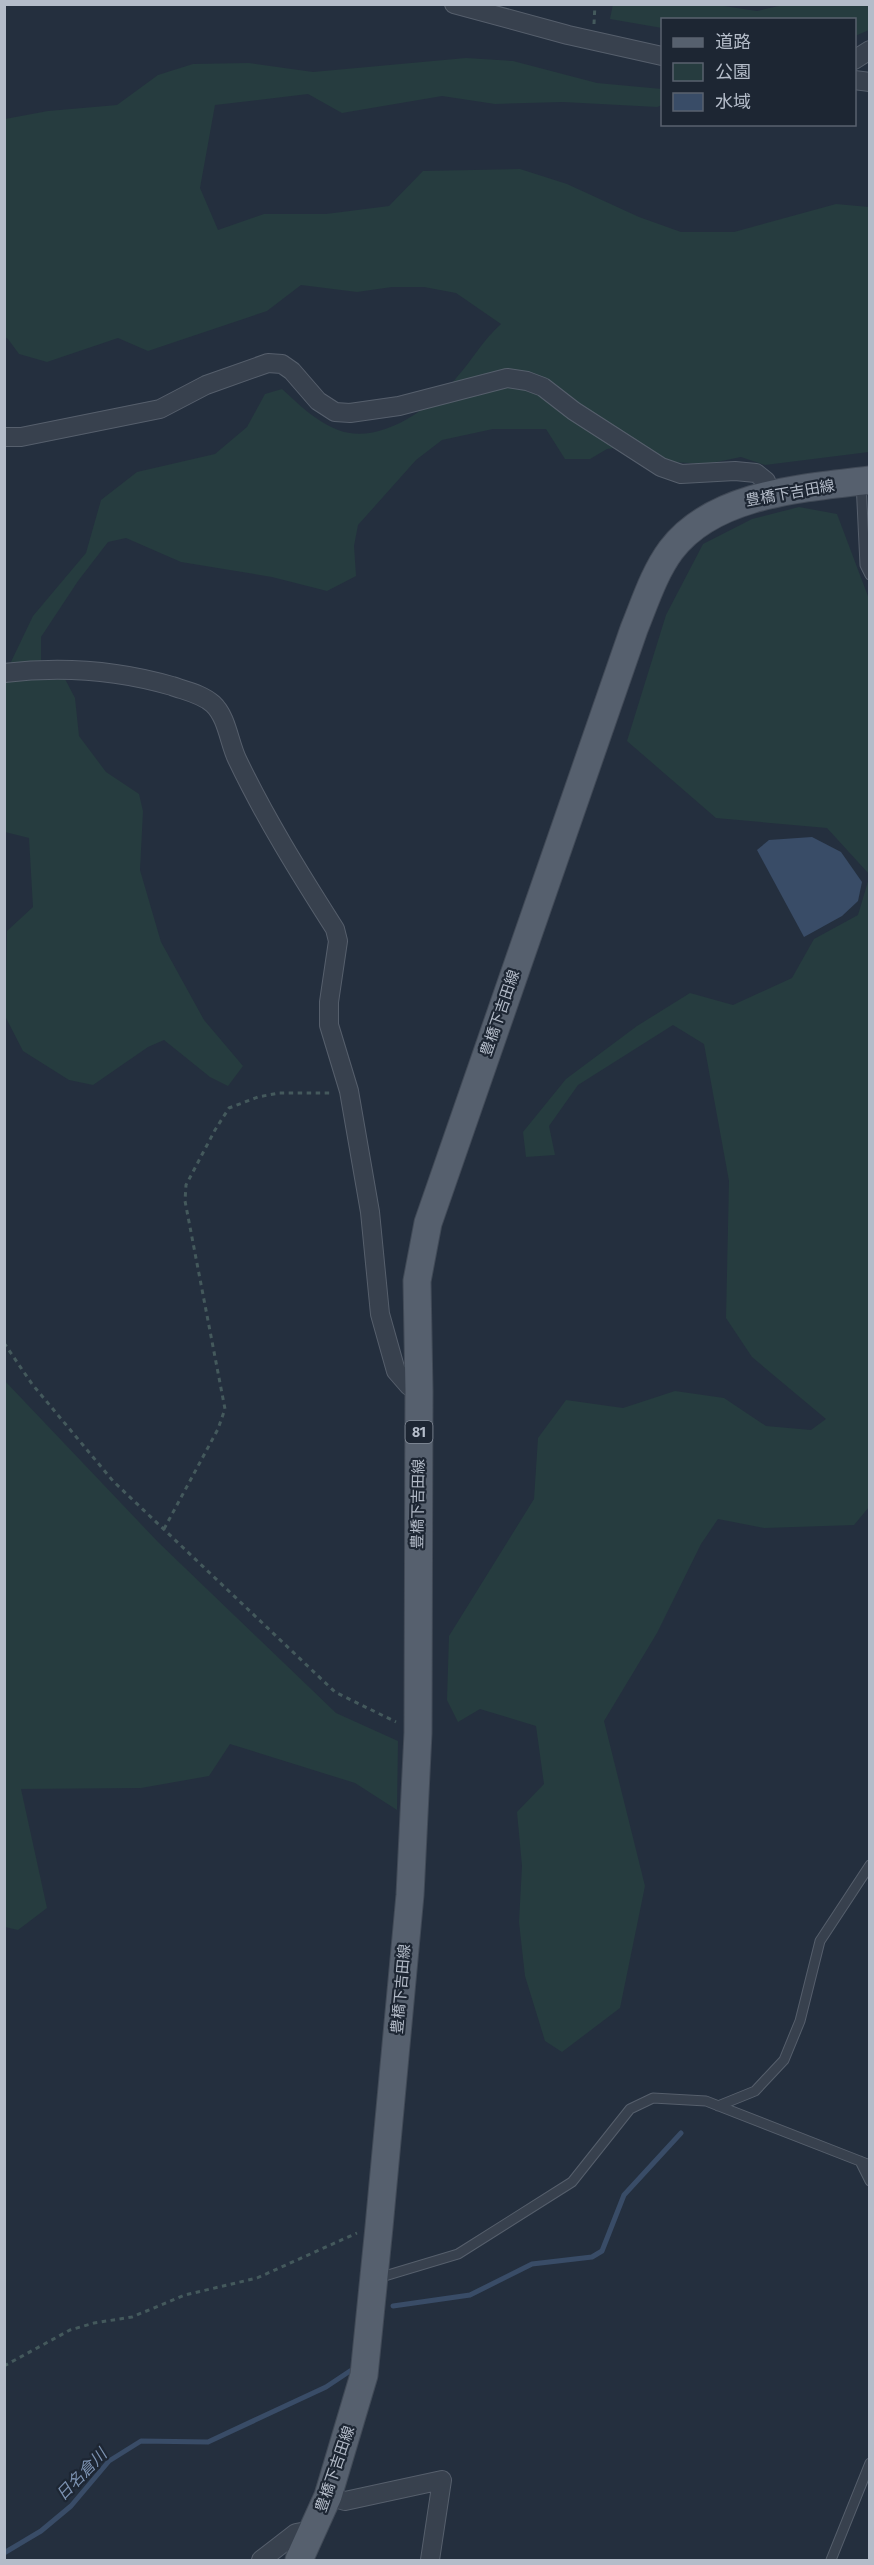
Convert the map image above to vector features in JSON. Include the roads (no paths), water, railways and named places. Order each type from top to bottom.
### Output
[{"type":"main road","name":"豊橋下吉田線","points":[[299,2560],[328,2496],[364,2375],[379,2227],[410,1895],[418,1733],[417,1281],[428,1223],[634,628],[655,576],[672,549],[703,520],[736,503],[865,480]]},
{"type":"street","points":[[454,4],[568,35],[661,56]]},
{"type":"street","points":[[856,59],[870,50]]},
{"type":"street","points":[[4,437],[21,437],[160,409],[206,385],[268,363],[282,364],[292,371],[318,402],[335,412],[350,413],[399,406],[507,378],[527,381],[543,387],[574,411],[661,467],[681,474],[735,471],[756,474],[766,481],[771,495]]},
{"type":"street","points":[[4,673],[32,669],[106,671],[137,676],[197,694],[214,705],[241,767],[294,865],[335,929],[338,941],[329,1002],[329,1025],[349,1091],[370,1212],[380,1314],[396,1371],[409,1386],[419,1390]]},
{"type":"street","points":[[328,2496],[345,2501],[442,2480],[430,2560]]},
{"type":"street","points":[[261,2560],[296,2533],[312,2530]]},
{"type":"lane","points":[[865,480],[865,565],[870,575]]},
{"type":"lane","points":[[718,2106],[755,2091],[784,2060],[800,2021],[820,1941],[870,1865]]},
{"type":"lane","points":[[373,2279],[458,2254],[572,2182],[630,2109],[653,2098],[706,2101],[870,2165]]},
{"type":"lane","points":[[860,2161],[870,2181]]},
{"type":"lane","points":[[831,2560],[870,2463]]},
{"type":"water","points":[[812,837],[841,852],[862,882],[858,901],[842,916],[804,937],[757,850],[769,840]]},
{"type":"waterway","name":"日名倉川","points":[[393,2306],[470,2295],[532,2264],[592,2257],[602,2251],[624,2195],[681,2133]]},
{"type":"waterway","name":"日名倉川","points":[[4,2553],[41,2531],[71,2506],[109,2461],[141,2441],[208,2442],[326,2387],[350,2371]]}]
